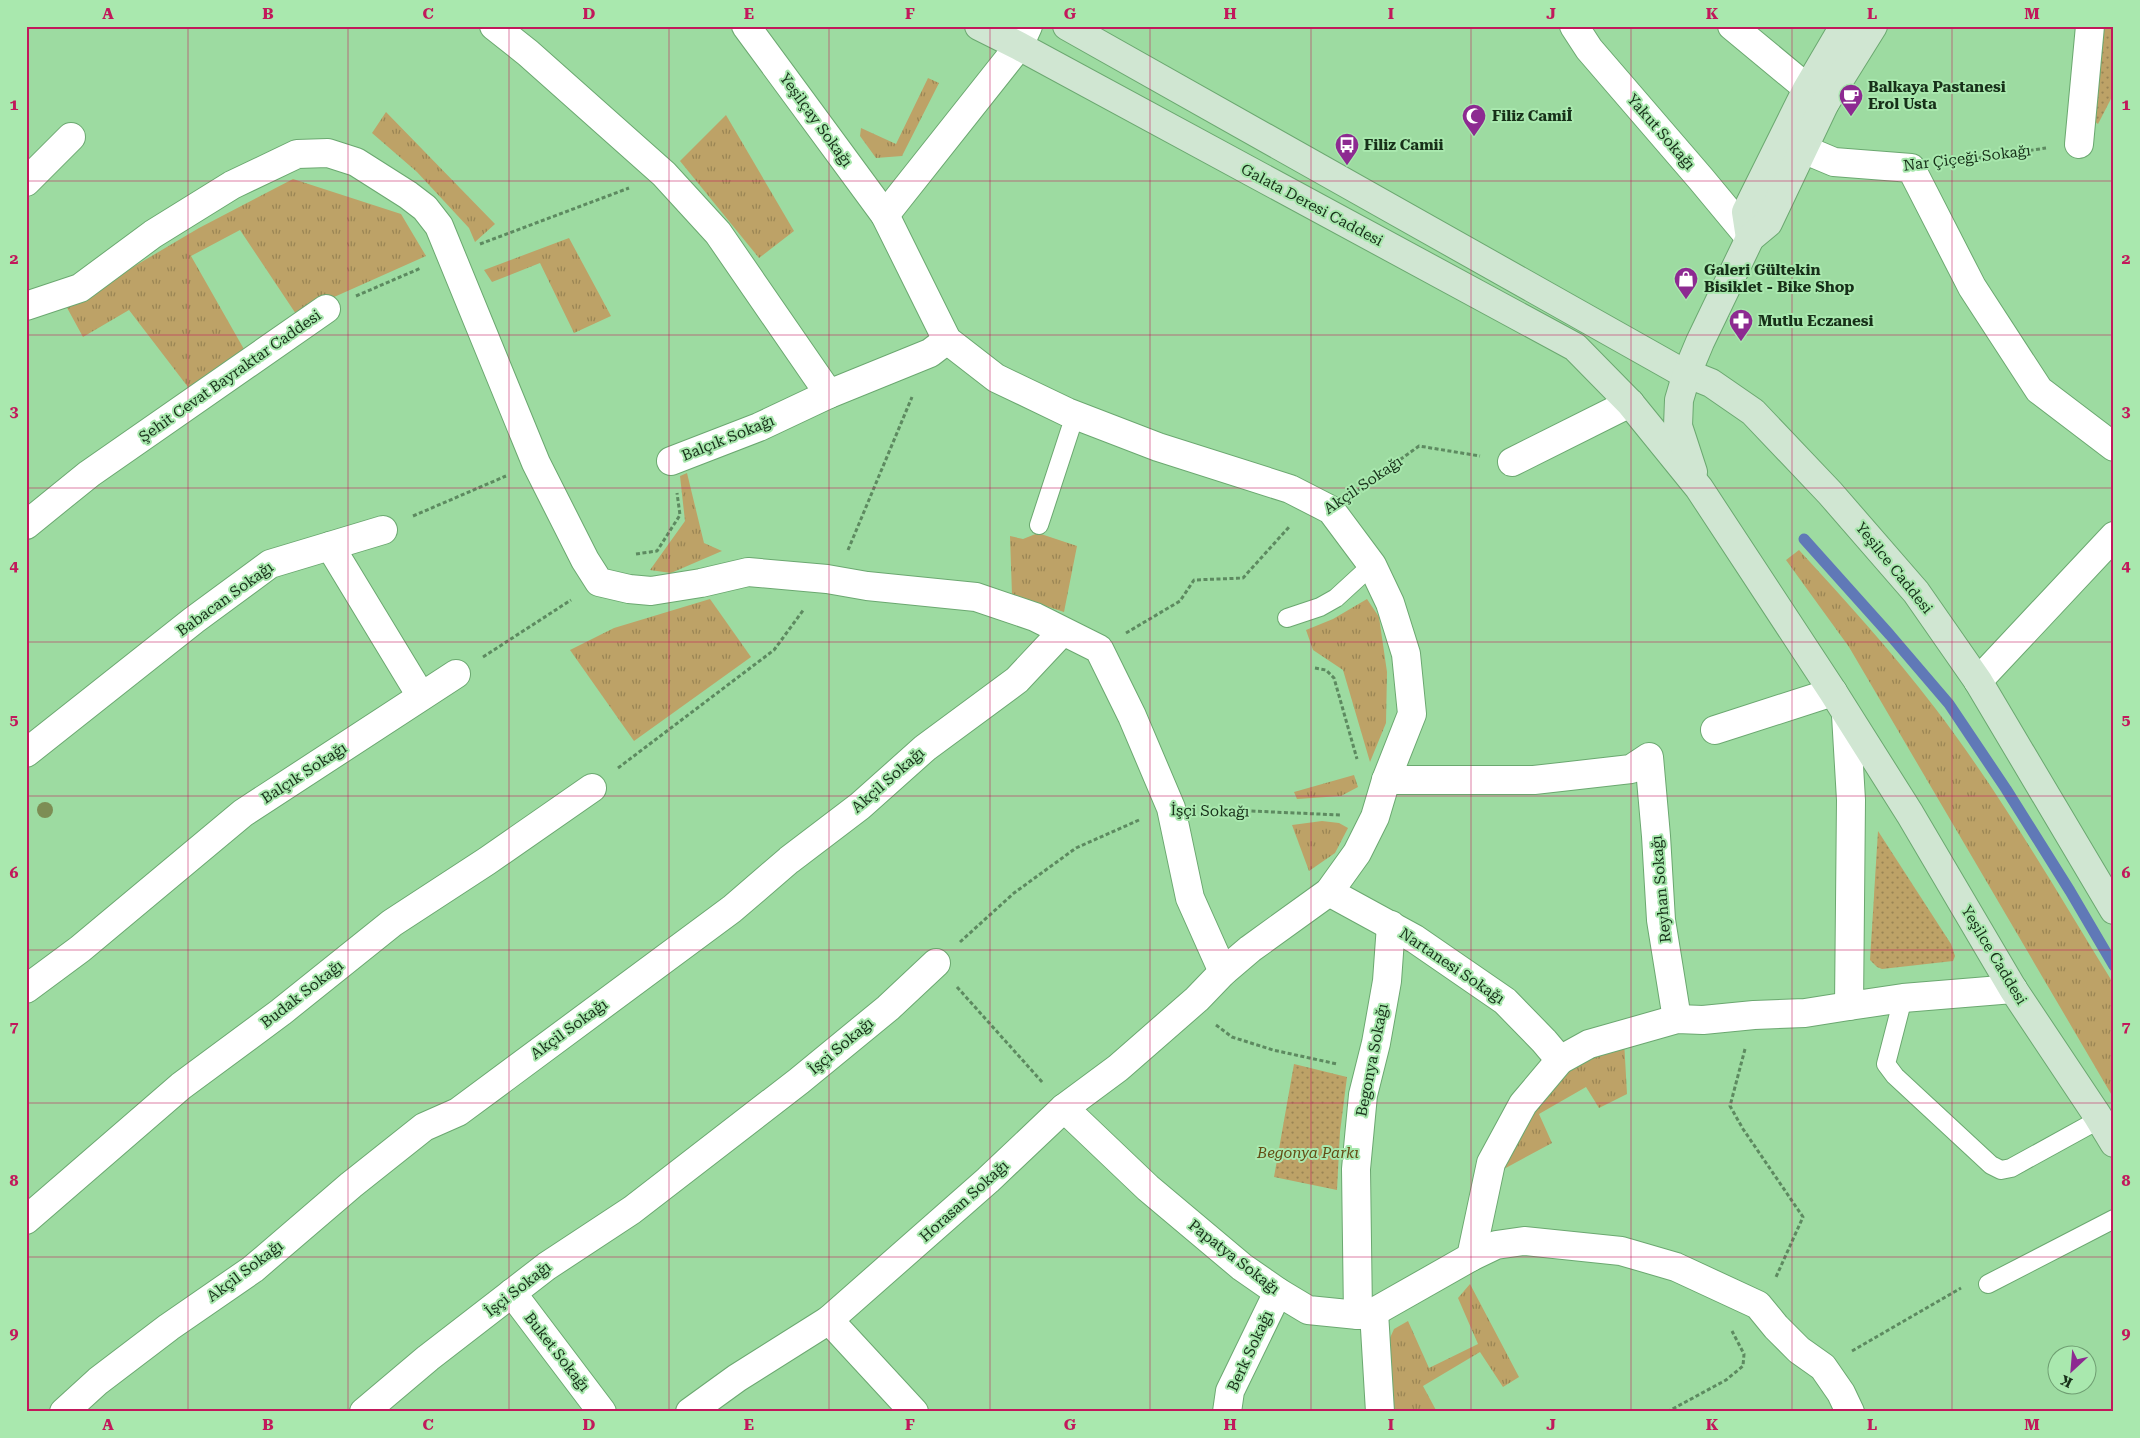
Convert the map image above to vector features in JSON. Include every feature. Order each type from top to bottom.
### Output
[{"type":"main road","name":"Galata Deresi Caddesi","points":[[979,26],[1023,36],[1575,347],[1630,403]]},
{"type":"main road","points":[[1067,26],[1575,313],[1687,373],[1750,238],[1768,223],[1803,148],[1816,96],[1844,26]]},
{"type":"main road","points":[[1750,238],[1746,212],[1816,96],[1873,26]]},
{"type":"main road","name":"Yeşilce Caddesi","points":[[1699,488],[1678,426],[1679,400],[1687,373],[1711,383],[1753,412],[1830,492],[1916,592],[1978,681],[2114,910]]},
{"type":"main road","name":"Yeşilce Caddesi","points":[[1630,403],[1699,488],[1833,692],[1910,814],[2013,989],[2114,1143]]},
{"type":"street","points":[[494,26],[528,53],[664,174],[718,233],[829,394]]},
{"type":"street","name":"Yeşilçay Sokağı","points":[[746,26],[885,215],[947,340]]},
{"type":"street","name":"Yakut Sokağı","points":[[1574,26],[1589,50],[1701,178],[1750,238]]},
{"type":"street","points":[[1732,26],[1816,96]]},
{"type":"street","points":[[2079,144],[2090,26]]},
{"type":"street","points":[[885,215],[1023,36]]},
{"type":"street","points":[[26,182],[71,137]]},
{"type":"street","name":"Nar Çiçeği Sokağı","points":[[1803,148],[1834,162],[1911,168]]},
{"type":"street","points":[[26,306],[80,288],[153,234],[232,184],[297,154],[328,153],[356,162],[425,208],[439,226],[536,463],[592,571],[622,588],[650,591],[701,583],[748,572],[827,579],[866,586],[976,597],[1035,618],[1099,649],[1132,716],[1171,808],[1190,898],[1223,972]]},
{"type":"street","points":[[1911,168],[1972,287],[2039,390],[2114,447]]},
{"type":"street","name":"Şehit Cevat Bayraktar Caddesi","points":[[26,525],[89,474],[326,309]]},
{"type":"street","points":[[947,340],[996,378],[1075,415],[1158,447],[1290,489],[1331,510]]},
{"type":"street","name":"Balçık Sokağı","points":[[672,461],[759,427],[829,394],[930,353],[947,340]]},
{"type":"street","points":[[1512,462],[1630,403]]},
{"type":"street","name":"Horasan Sokağı","points":[[690,1412],[737,1378],[829,1320],[988,1180],[1064,1108],[1118,1068],[1197,999],[1223,972],[1329,892],[1357,854],[1375,817],[1386,780],[1412,714],[1404,644],[1390,603],[1372,565],[1331,510]]},
{"type":"street","name":"Babacan Sokağı","points":[[26,753],[194,620],[270,564],[383,530]]},
{"type":"street","points":[[1978,681],[2114,536]]},
{"type":"street","points":[[330,546],[420,696]]},
{"type":"street","name":"Akçil Sokağı","points":[[64,1412],[98,1381],[161,1333],[253,1269],[351,1185],[424,1127],[458,1112],[732,909],[789,860],[860,806],[925,748],[1016,680],[1062,632]]},
{"type":"street","name":"Balçık Sokağı","points":[[26,989],[80,948],[244,813],[456,674]]},
{"type":"street","points":[[1715,730],[1833,692]]},
{"type":"street","points":[[1846,715],[1851,800],[1849,1006]]},
{"type":"street","name":"Reyhan Sokağı","points":[[1386,780],[1534,780],[1630,769],[1649,757],[1656,836],[1660,920],[1677,1019]]},
{"type":"street","name":"Budak Sokağı","points":[[26,1220],[181,1086],[281,1012],[392,922],[487,861],[592,788]]},
{"type":"street","name":"Nartanesi Sokağı","points":[[1329,892],[1415,939],[1505,1001],[1560,1060]]},
{"type":"street","name":"Begonya Sokağı","points":[[1380,1412],[1366,1313],[1356,1169],[1363,1095],[1370,1070],[1387,981],[1391,925]]},
{"type":"street","name":"İşçi Sokağı","points":[[365,1411],[428,1358],[547,1266],[632,1210],[799,1081],[888,1008],[936,963]]},
{"type":"street","points":[[1471,1257],[1491,1163],[1523,1104],[1560,1060],[1589,1044],[1677,1019],[1703,1020],[1805,1013],[1903,998],[2013,989]]},
{"type":"street","name":"Papatya Sokağı","points":[[1064,1108],[1148,1188],[1242,1267],[1278,1292],[1308,1310],[1366,1313]]},
{"type":"street","points":[[1366,1313],[1496,1245],[1524,1241],[1621,1250],[1676,1267],[1758,1305],[1776,1327],[1799,1350],[1823,1367],[1841,1393],[1850,1412]]},
{"type":"street","name":"Berk Sokağı","points":[[1227,1412],[1230,1391],[1278,1292]]},
{"type":"street","name":"Buket Sokağı","points":[[512,1293],[602,1412]]},
{"type":"street","points":[[829,1320],[914,1412]]},
{"type":"lane","points":[[1039,525],[1075,415]]},
{"type":"lane","points":[[1286,618],[1320,607],[1336,598],[1372,565]]},
{"type":"lane","points":[[1903,998],[1887,1053],[1886,1064],[1894,1076],[1991,1165],[2002,1170],[2011,1168],[2100,1119]]},
{"type":"lane","points":[[1988,1284],[2114,1219]]},
{"type":"path","name":"Nar Çiçeği Sokağı","points":[[1911,168],[2079,144]]},
{"type":"path","name":"Şehit Cevat Bayraktar Caddesi","points":[[326,309],[450,255],[588,205],[664,174]]},
{"type":"path","name":"Akçil Sokağı","points":[[1099,649],[1180,601],[1194,580],[1243,578],[1289,526],[1331,510],[1419,446],[1512,462]]},
{"type":"path","name":"Balçık Sokağı","points":[[456,674],[592,571],[657,551],[680,515],[672,461]]},
{"type":"path","points":[[383,530],[536,463]]},
{"type":"path","points":[[1315,668],[1326,670],[1334,678],[1359,766]]},
{"type":"path","name":"İşçi Sokağı","points":[[936,963],[1014,893],[1076,848],[1116,829],[1171,808],[1343,816]]},
{"type":"path","points":[[936,963],[1064,1108]]},
{"type":"path","points":[[1197,999],[1214,1024],[1232,1037],[1273,1050],[1370,1070]]},
{"type":"path","points":[[1754,1015],[1730,1106],[1742,1129],[1803,1217],[1771,1288],[1758,1305]]},
{"type":"path","points":[[1823,1367],[1959,1288],[1974,1283],[1988,1284]]},
{"type":"path","points":[[1667,1412],[1726,1380],[1742,1366],[1744,1354],[1730,1329]]},
{"type":"green space","points":[[2100,26],[2114,26],[2114,93],[2098,124],[2089,117]]},
{"type":"green space","points":[[928,78],[939,83],[902,156],[876,158],[860,136],[861,128],[896,144]]},
{"type":"green space","points":[[386,112],[495,224],[475,242],[469,228],[417,172],[372,133]]},
{"type":"green space","points":[[726,115],[794,231],[759,258],[680,161]]},
{"type":"green space","points":[[293,179],[401,214],[426,256],[296,314],[240,230],[191,256],[245,351],[191,391],[129,310],[83,337],[65,304],[111,280],[199,228]]},
{"type":"green space","points":[[569,238],[611,316],[574,333],[540,263],[492,282],[484,270]]},
{"type":"green space","points":[[687,473],[704,543],[722,551],[671,573],[650,570],[685,521],[680,476]]},
{"type":"green space","points":[[1038,533],[1077,546],[1064,612],[1012,595],[1010,536],[1023,539]]},
{"type":"green space","points":[[1799,550],[1886,647],[1959,740],[2026,841],[2110,978],[2114,986],[2114,1099],[1849,647],[1786,560]]},
{"type":"green space","points":[[710,599],[751,657],[634,741],[570,650],[614,628]]},
{"type":"green space","points":[[1367,599],[1379,617],[1387,672],[1386,723],[1370,762],[1343,670],[1313,650],[1306,630],[1333,619]]},
{"type":"green space","points":[[1354,775],[1358,787],[1341,796],[1297,799],[1294,792]]},
{"type":"green space","points":[[1322,821],[1339,823],[1348,828],[1335,853],[1309,871],[1292,825]]},
{"type":"green space","points":[[1878,831],[1951,944],[1955,956],[1953,961],[1882,969],[1870,960]]},
{"type":"green space","points":[[1624,1040],[1627,1094],[1599,1108],[1586,1087],[1539,1114],[1552,1143],[1502,1170],[1529,1109],[1566,1065]]},
{"type":"green space","name":"Begonya Parkı","points":[[1294,1064],[1347,1077],[1340,1132],[1337,1190],[1274,1177]]},
{"type":"green space","points":[[1470,1284],[1519,1377],[1503,1387],[1480,1352],[1423,1386],[1437,1412],[1387,1412],[1385,1349],[1394,1329],[1408,1321],[1429,1368],[1478,1344],[1458,1298]]},
{"type":"waterway","points":[[1804,539],[1949,704],[2006,789],[2070,891],[2114,966]]},
{"type":"place","name":"Balkaya Pastanesi Erol Usta","points":[[1851,117]]},
{"type":"place","name":"Filiz Camiİ","points":[[1474,137]]},
{"type":"place","name":"Filiz Camii","points":[[1347,166]]},
{"type":"place","name":"Galeri Gültekin Bisiklet - Bike Shop","points":[[1686,300]]},
{"type":"place","name":"Mutlu Eczanesi","points":[[1741,342]]}]
